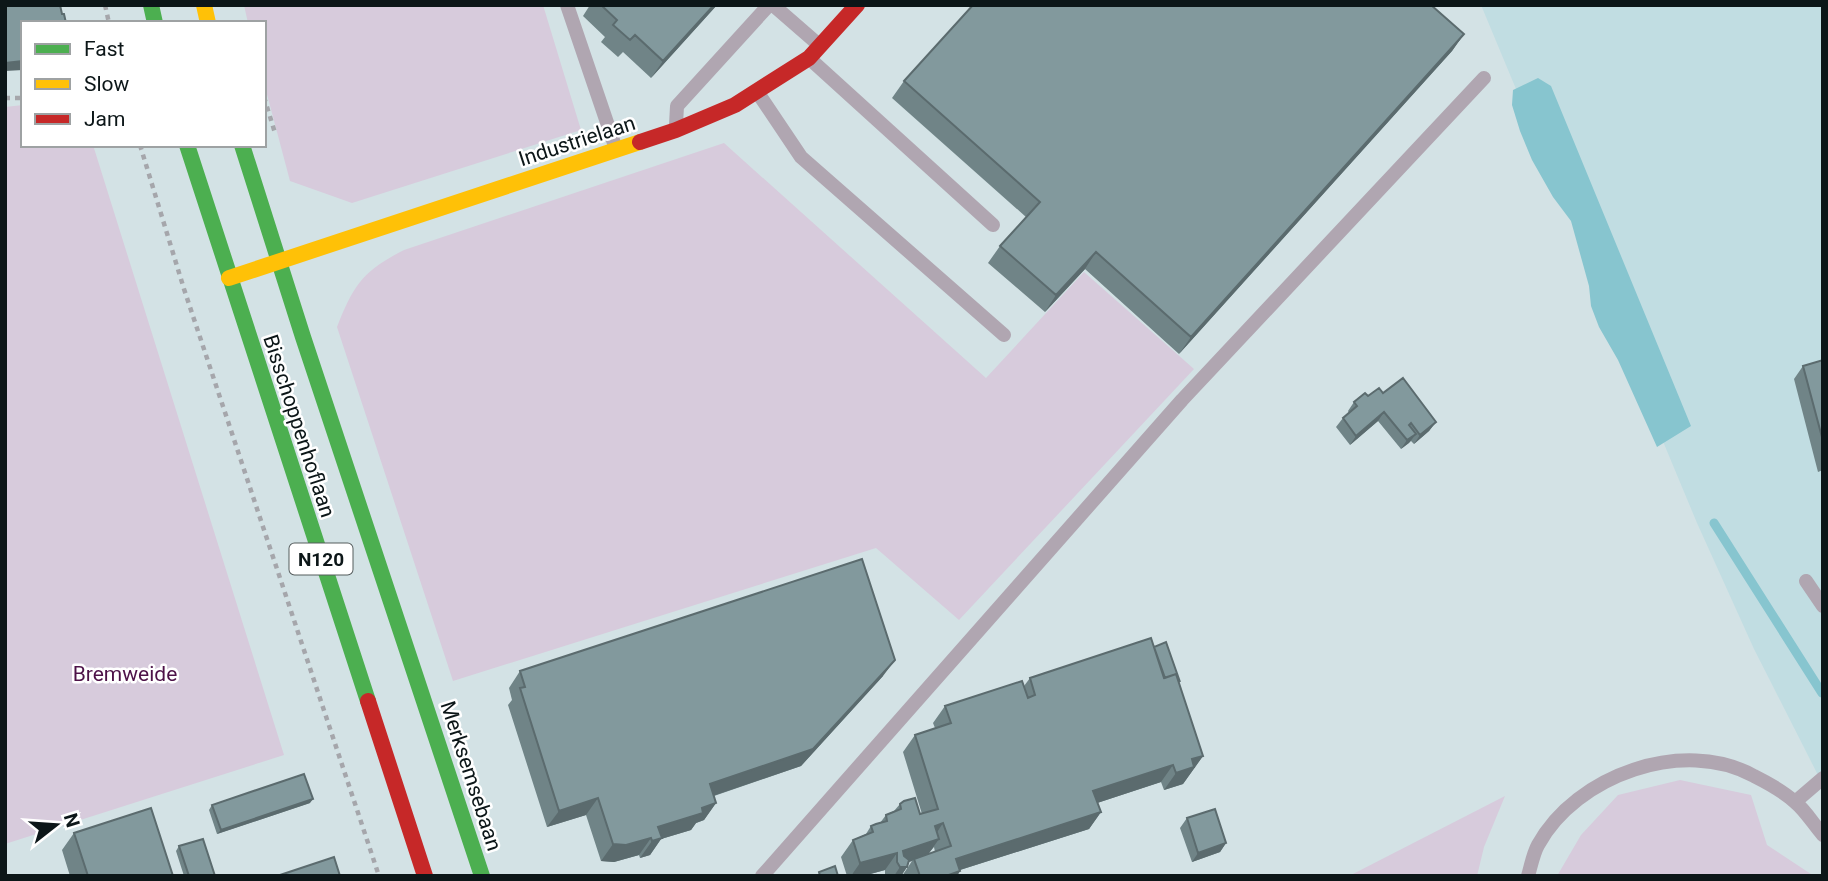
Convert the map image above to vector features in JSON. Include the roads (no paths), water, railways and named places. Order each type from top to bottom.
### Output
[{"type":"main road","name":"Industrielaan","points":[[229,278],[676,130],[735,105],[814,52],[857,5]]},
{"type":"main road","name":"Bisschoppenhoflaan","points":[[188,147],[425,876]]},
{"type":"main road","name":"Bisschoppenhoflaan","points":[[243,147],[420,690]]},
{"type":"main road","name":"Merksemsebaan","points":[[420,690],[482,876]]},
{"type":"lane","points":[[567,5],[616,150]]},
{"type":"lane","points":[[676,130],[677,106],[771,5],[814,52],[993,225]]},
{"type":"lane","points":[[762,876],[1182,400],[1484,78]]},
{"type":"lane","points":[[757,92],[801,157],[1004,335]]},
{"type":"lane","points":[[1806,581],[1823,606]]},
{"type":"lane","points":[[1528,876],[1538,845],[1561,816],[1591,789],[1630,769],[1684,760],[1723,765],[1752,774],[1795,802],[1823,835]]},
{"type":"lane","points":[[1795,802],[1823,778]]},
{"type":"water","points":[[1538,78],[1551,86],[1691,426],[1657,447],[1591,306],[1589,286],[1571,221],[1553,197],[1532,160],[1520,131],[1512,105],[1513,90]]},
{"type":"waterway","points":[[1714,523],[1822,693]]},
{"type":"park label","name":"Bremweide","points":[[125,674]]}]
